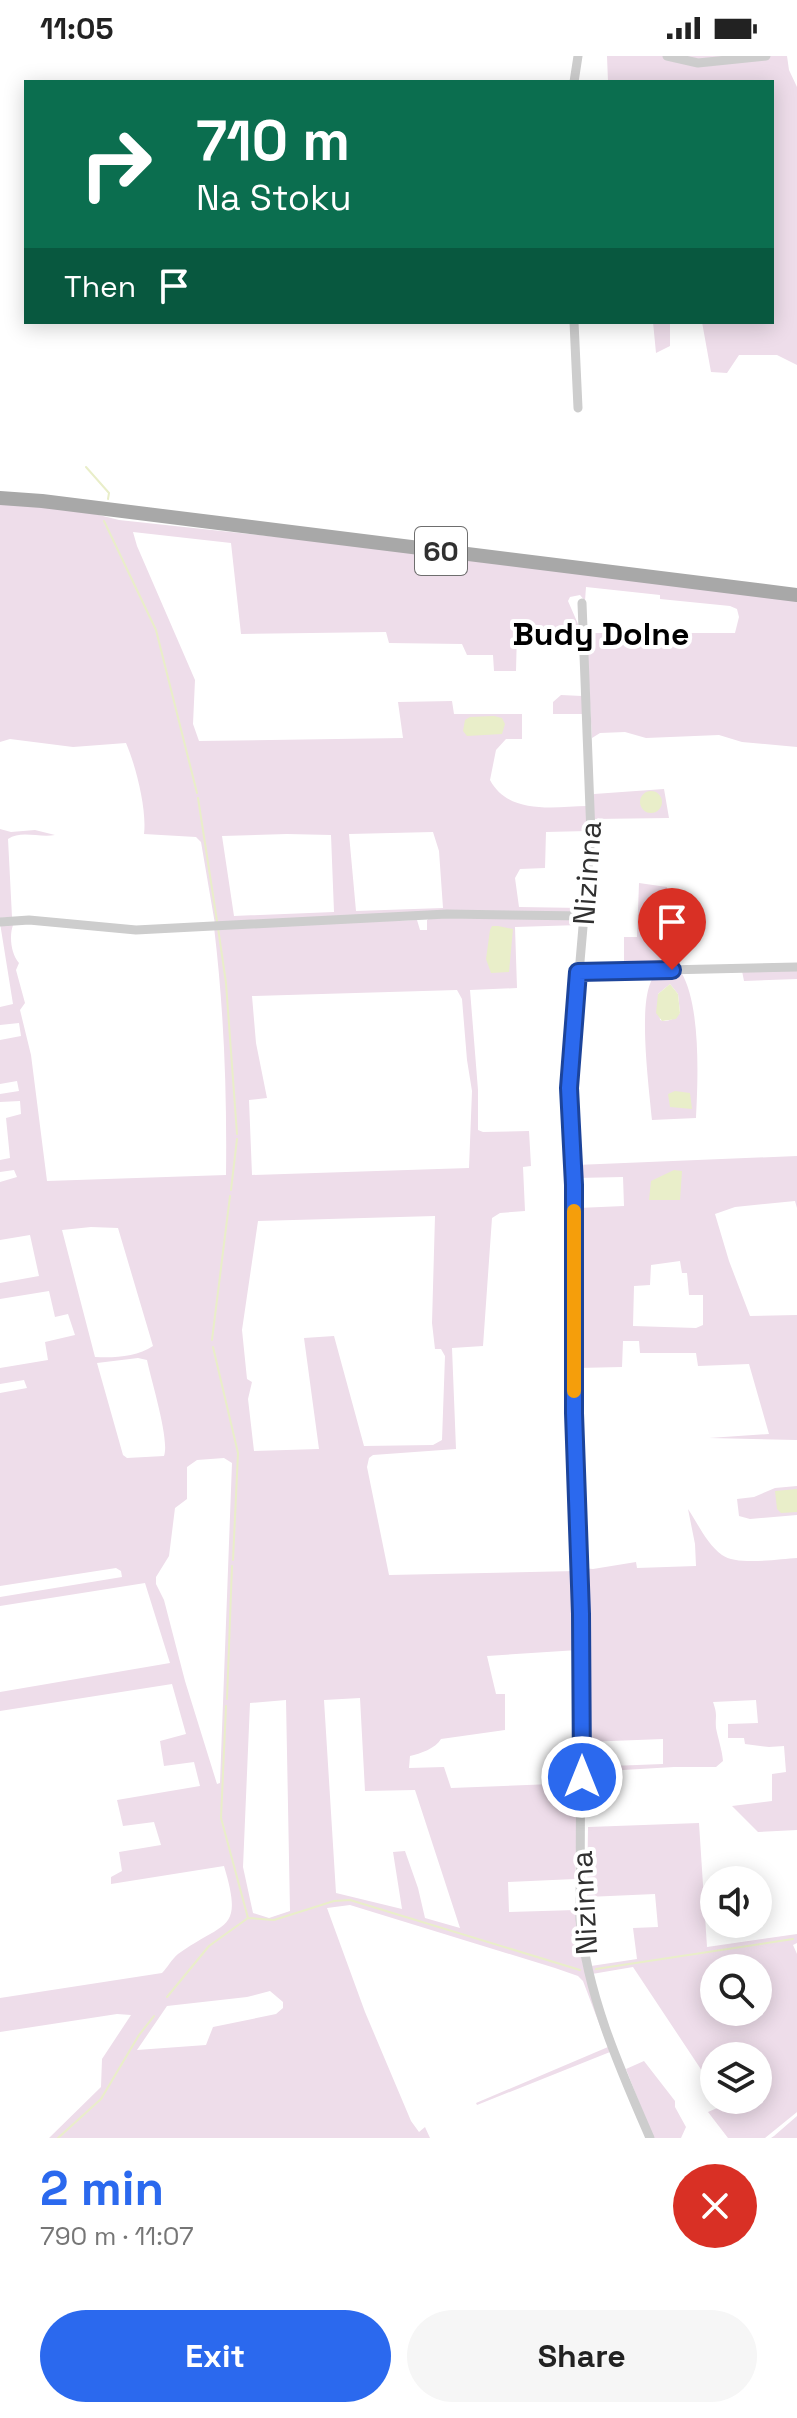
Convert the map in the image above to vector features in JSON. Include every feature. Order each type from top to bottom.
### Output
[{"type":"main road","name":"60","points":[[0,492],[42,501]]},
{"type":"main road","name":"60","points":[[0,498],[797,595]]},
{"type":"street","points":[[574,80],[578,56]]},
{"type":"street","points":[[667,56],[698,63],[766,56]]},
{"type":"street","points":[[574,324],[578,408]]},
{"type":"street","name":"Nizinna","points":[[582,603],[591,817],[569,1088],[574,1185],[574,1413],[581,1663],[580,1919],[584,1954],[593,1988],[650,2138]]},
{"type":"street","points":[[0,922],[24,919],[136,930],[447,914],[585,916]]},
{"type":"street","points":[[578,972],[797,967]]},
{"type":"shaded area","points":[[607,56],[787,56],[797,87],[797,365],[777,355],[739,355],[727,373],[711,372],[702,324],[774,324],[774,80],[608,80]]},
{"type":"shaded area","points":[[653,324],[670,324],[670,346],[656,353]]},
{"type":"shaded area","points":[[0,502],[87,512],[119,520],[797,601],[797,747],[742,742],[719,735],[646,738],[625,732],[600,733],[592,738],[586,633],[735,633],[739,617],[737,609],[660,599],[660,595],[586,587],[585,601],[580,595],[570,597],[568,601],[579,632],[517,632],[516,671],[494,671],[493,655],[467,655],[462,644],[389,643],[386,632],[241,634],[231,543],[133,532],[195,680],[193,724],[199,741],[403,738],[398,702],[452,701],[454,714],[522,714],[522,739],[506,739],[496,750],[490,780],[508,799],[520,804],[587,806],[588,831],[546,832],[545,868],[520,869],[515,878],[519,907],[582,908],[575,913],[215,924],[201,842],[196,837],[144,834],[140,788],[126,743],[73,747],[10,739],[0,742]],"holes":[[[433,832],[439,851],[443,908],[356,911],[349,834]],[[331,835],[334,912],[234,916],[222,836]]]},
{"type":"shaded area","points":[[561,695],[582,696],[582,714],[553,714],[553,702]]},
{"type":"shaded area","points":[[470,717],[502,718],[505,724],[502,734],[467,736],[463,731],[465,720]]},
{"type":"shaded area","points":[[664,789],[669,818],[594,819],[594,794]]},
{"type":"shaded area","points":[[651,791],[659,794],[662,802],[659,810],[651,813],[643,810],[640,802],[643,794]]},
{"type":"shaded area","points":[[0,829],[11,832],[35,830],[55,835],[19,835],[8,839],[12,917],[0,918]]},
{"type":"shaded area","points":[[639,883],[667,887],[681,968],[624,969],[624,937],[637,937]]},
{"type":"shaded area","points":[[655,893],[665,895],[671,918],[671,940],[665,943],[660,941],[654,924],[652,905]]},
{"type":"shaded area","points":[[577,919],[580,925],[515,927],[517,988],[470,990],[478,1130],[529,1131],[531,1166],[523,1167],[525,1211],[500,1213],[492,1218],[483,1346],[452,1348],[456,1449],[373,1455],[369,1458],[367,1467],[389,1575],[576,1571],[578,1650],[487,1656],[496,1694],[505,1694],[505,1730],[441,1739],[432,1748],[410,1756],[409,1768],[444,1767],[451,1788],[578,1783],[575,1879],[508,1882],[509,1912],[576,1910],[583,1965],[610,2052],[477,2105],[608,2047],[583,1981],[578,1976],[555,1968],[350,1905],[327,1908],[365,2012],[411,2121],[419,2132],[425,2127],[430,2138],[49,2138],[101,2087],[102,2059],[131,2015],[117,2014],[0,2032],[0,1998],[162,1973],[178,1954],[226,1922],[232,1903],[224,1866],[111,1884],[111,1877],[122,1871],[119,1852],[161,1845],[154,1822],[123,1826],[117,1800],[200,1786],[194,1762],[164,1766],[160,1741],[186,1734],[172,1684],[0,1711],[0,1692],[170,1663],[145,1583],[0,1606],[0,1597],[122,1577],[121,1571],[116,1568],[0,1586],[0,1393],[27,1388],[24,1380],[0,1384],[0,1368],[48,1360],[45,1342],[75,1335],[68,1314],[55,1317],[49,1291],[0,1299],[0,1283],[39,1276],[30,1235],[0,1240],[0,1182],[17,1177],[14,1170],[0,1172],[0,1160],[10,1158],[6,1118],[21,1114],[20,1101],[0,1102],[0,1094],[19,1091],[17,1081],[0,1084],[0,1040],[21,1036],[19,1023],[0,1025],[0,1007],[13,1004],[0,923],[13,925],[12,945],[19,963],[16,970],[25,1003],[20,1010],[31,1055],[47,1181],[226,1175],[224,1051],[214,927],[417,920],[420,930],[427,930],[427,920]],"holes":[[[457,990],[462,999],[472,1091],[469,1168],[252,1175],[249,1100],[267,1098],[256,1043],[252,996]],[[435,1216],[432,1323],[435,1349],[441,1349],[445,1356],[442,1440],[433,1445],[364,1446],[334,1336],[304,1338],[319,1449],[254,1451],[248,1399],[252,1382],[247,1379],[242,1330],[258,1221]],[[118,1228],[153,1346],[133,1355],[95,1357],[62,1230]],[[138,1358],[147,1360],[162,1424],[164,1456],[127,1458],[123,1455],[97,1363]],[[224,1458],[232,1463],[220,1783],[217,1784],[164,1600],[156,1584],[156,1577],[169,1556],[175,1508],[187,1499],[187,1467],[197,1460]],[[360,1698],[365,1791],[415,1790],[460,1928],[425,1918],[405,1851],[393,1852],[402,1909],[336,1893],[324,1700]],[[286,1700],[290,1911],[269,1918],[253,1913],[243,1867],[250,1703]],[[270,1991],[283,2002],[283,2008],[276,2014],[213,2027],[206,2045],[137,2050],[167,2006],[247,1997]]]},
{"type":"shaded area","points":[[492,926],[513,929],[509,972],[491,973],[486,959],[490,930]]},
{"type":"shaded area","points":[[797,969],[797,979],[744,981],[742,971]]},
{"type":"shaded area","points":[[681,972],[692,1003],[697,1043],[696,1118],[652,1120],[645,1013],[650,983],[655,973]],"holes":[[[670,984],[678,994],[680,1013],[669,1020],[660,1020],[658,994]]]},
{"type":"shaded area","points":[[670,984],[678,994],[680,1013],[676,1019],[662,1021],[656,1013],[658,994]]},
{"type":"shaded area","points":[[675,1091],[690,1093],[692,1109],[670,1107],[668,1094]]},
{"type":"shaded area","points":[[797,1156],[797,1208],[795,1201],[735,1207],[715,1214],[750,1316],[797,1315],[797,1440],[709,1438],[769,1434],[749,1364],[698,1366],[696,1353],[640,1353],[639,1341],[623,1341],[622,1367],[577,1368],[578,1208],[624,1206],[623,1177],[576,1178],[576,1165]],"holes":[[[680,1261],[682,1273],[687,1273],[689,1295],[703,1295],[703,1325],[696,1328],[633,1326],[634,1286],[650,1285],[651,1265]]]},
{"type":"shaded area","points":[[674,1170],[682,1171],[680,1200],[649,1200],[651,1181]]},
{"type":"shaded area","points":[[797,1486],[797,1515],[750,1519],[739,1516],[737,1499],[754,1497],[775,1488]]},
{"type":"shaded area","points":[[797,1489],[797,1512],[781,1513],[777,1509],[775,1491]]},
{"type":"shaded area","points":[[688,1509],[703,1534],[722,1555],[737,1560],[758,1561],[797,1558],[797,1830],[758,1832],[732,1806],[772,1801],[772,1774],[786,1772],[784,1746],[745,1744],[744,1738],[728,1738],[728,1724],[758,1723],[756,1700],[713,1702],[723,1761],[716,1767],[589,1772],[585,1767],[663,1764],[663,1739],[585,1742],[582,1568],[636,1562],[637,1568],[696,1566]]},
{"type":"shaded area","points":[[699,1823],[702,1866],[700,1938],[706,1938],[707,1947],[797,1934],[797,1943],[793,1945],[797,1954],[797,2112],[765,2138],[728,2138],[710,2114],[772,2114],[772,2042],[700,2042],[700,2068],[633,1967],[592,1974],[591,1966],[637,1959],[633,1928],[658,1927],[655,1894],[587,1897],[588,1827]]},
{"type":"shaded area","points":[[644,2061],[675,2101],[686,2127],[681,2138],[653,2138],[626,2069]]},
{"type":"shaded area","points":[[797,2116],[797,2138],[771,2138],[774,2136]]},
{"type":"waterway","points":[[86,467],[109,493],[108,499]]},
{"type":"waterway","points":[[104,521],[156,630],[197,793]]},
{"type":"waterway","points":[[198,798],[217,921]]},
{"type":"waterway","points":[[218,928],[226,983],[237,1134]]},
{"type":"waterway","points":[[231,1190],[237,1139]]},
{"type":"waterway","points":[[212,1340],[230,1196]]},
{"type":"waterway","points":[[213,1347],[238,1453],[233,1560]]},
{"type":"waterway","points":[[227,1699],[232,1566]]},
{"type":"waterway","points":[[167,1997],[209,1946],[248,1918],[221,1818],[226,1706]]},
{"type":"waterway","points":[[248,1918],[274,1920],[334,1901],[350,1900],[580,1970]]},
{"type":"waterway","points":[[596,1969],[793,1939]]},
{"type":"waterway","points":[[58,2138],[101,2099],[139,2035],[154,2016]]},
{"type":"slow traffic","points":[[574,1211],[574,1391]]},
{"type":"district","name":"Budy Dolne","points":[[601,634]]},
{"type":"route","points":[[582,1777],[581,1614],[574,1413],[574,1185],[569,1088],[578,972],[672,970]]}]
